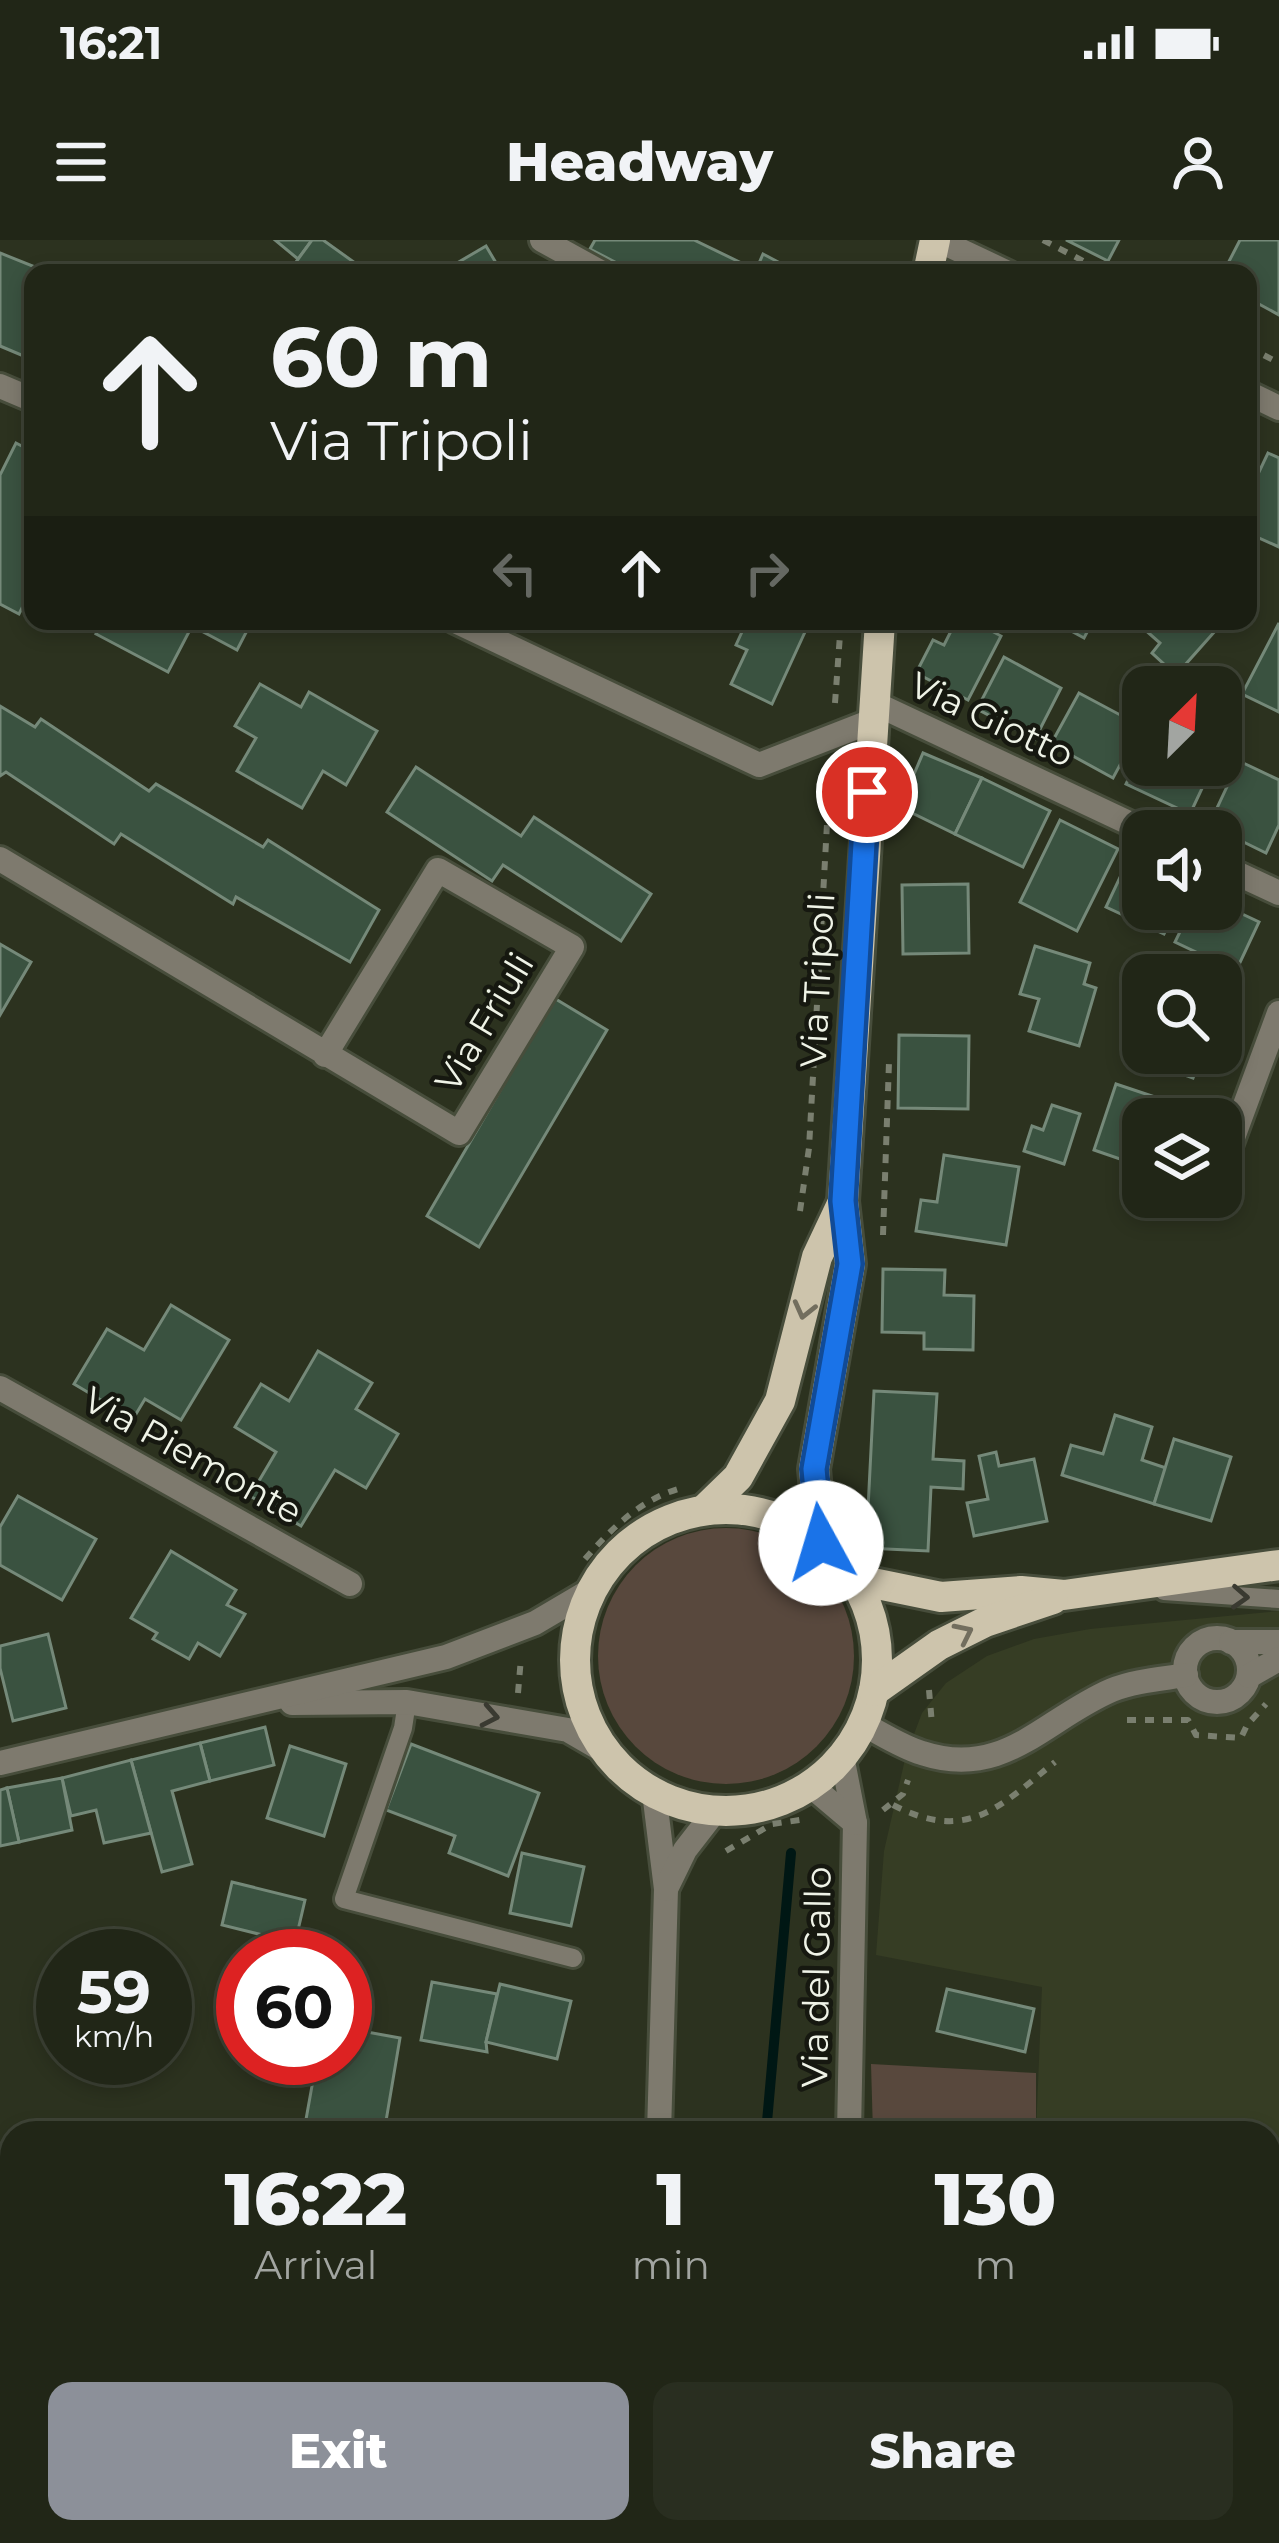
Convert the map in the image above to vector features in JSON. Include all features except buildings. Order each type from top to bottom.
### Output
[{"type":"main road","name":"Via Tripoli","points":[[843,1201],[879,630]]},
{"type":"main road","points":[[698,1498],[778,1518],[821,1543],[853,1579],[876,1644],[874,1691],[863,1724],[842,1756],[811,1785],[765,1805],[716,1810],[673,1801],[628,1774],[606,1752],[580,1701],[575,1673],[580,1617],[585,1579],[627,1545],[698,1498],[738,1477],[781,1401],[817,1258],[843,1201]]},
{"type":"main road","points":[[821,1543],[814,1469],[850,1264],[843,1201]]},
{"type":"main road","points":[[853,1579],[941,1597],[1021,1591],[1064,1594],[1279,1565]]},
{"type":"main road","points":[[874,1691],[962,1633],[1064,1594]]},
{"type":"street","points":[[542,240],[586,264]]},
{"type":"street","points":[[937,240],[989,264]]},
{"type":"street","points":[[474,630],[760,765],[873,712]]},
{"type":"street","name":"Via Giotto","points":[[873,712],[1122,821]]},
{"type":"street","name":"Via Friuli","points":[[0,859],[325,1054],[459,1133],[572,947],[438,870],[325,1054]]},
{"type":"street","points":[[1242,876],[1279,893]]},
{"type":"street","points":[[1242,1113],[1279,1013]]},
{"type":"street","name":"Via Piemonte","points":[[0,1388],[350,1585]]},
{"type":"street","points":[[0,1763],[446,1657],[535,1623],[585,1579]]},
{"type":"street","points":[[1279,1642],[1212,1638],[1194,1648],[1185,1665],[1186,1675],[1199,1696],[1221,1702],[1240,1694],[1249,1676],[1279,1659]]},
{"type":"street","points":[[1231,1642],[1246,1656],[1249,1676]]},
{"type":"street","points":[[863,1724],[918,1752],[956,1760],[986,1759],[1014,1748],[1108,1691],[1186,1675]]},
{"type":"street","points":[[248,1704],[407,1702],[568,1730],[606,1752]]},
{"type":"street","name":"Via del Gallo","points":[[842,1756],[855,1823],[849,2121]]},
{"type":"street","points":[[811,1785],[855,1823]]},
{"type":"street","points":[[654,1792],[666,1889],[658,2121]]},
{"type":"street","points":[[666,1889],[685,1850],[716,1810]]},
{"type":"lane","points":[[1117,1587],[1279,1599]]},
{"type":"lane","points":[[407,1702],[403,1728],[344,1899],[573,1958]]},
{"type":"path","points":[[1043,240],[1089,264]]},
{"type":"path","points":[[834,716],[840,630]]},
{"type":"path","points":[[800,1212],[809,1148],[831,762]]},
{"type":"path","points":[[585,1579],[613,1527],[656,1496],[698,1498]]},
{"type":"path","points":[[515,1721],[521,1654],[541,1644],[535,1623]]},
{"type":"path","points":[[1109,1723],[1139,1718],[1188,1720],[1196,1735],[1241,1738],[1260,1708],[1279,1695]]},
{"type":"path","points":[[891,1804],[924,1820],[975,1820],[1004,1804],[1056,1761]]},
{"type":"shaded area","points":[[726,1528],[775,1538],[816,1566],[844,1607],[854,1656],[844,1705],[816,1746],[775,1774],[726,1784],[677,1774],[636,1746],[608,1705],[598,1656],[608,1607],[636,1566],[677,1538]]},
{"type":"shaded area","points":[[1279,1611],[1279,2121],[1036,2121],[1042,1987],[876,1955],[884,1851],[906,1755],[922,1713],[946,1683],[987,1656],[1034,1639]]},
{"type":"shaded area","points":[[871,2064],[1036,2073],[1036,2121],[873,2121]]},
{"type":"waterway","points":[[767,2121],[791,1853]]},
{"type":"route","points":[[821,1543],[814,1469],[850,1264],[843,1201],[867,792]]}]
